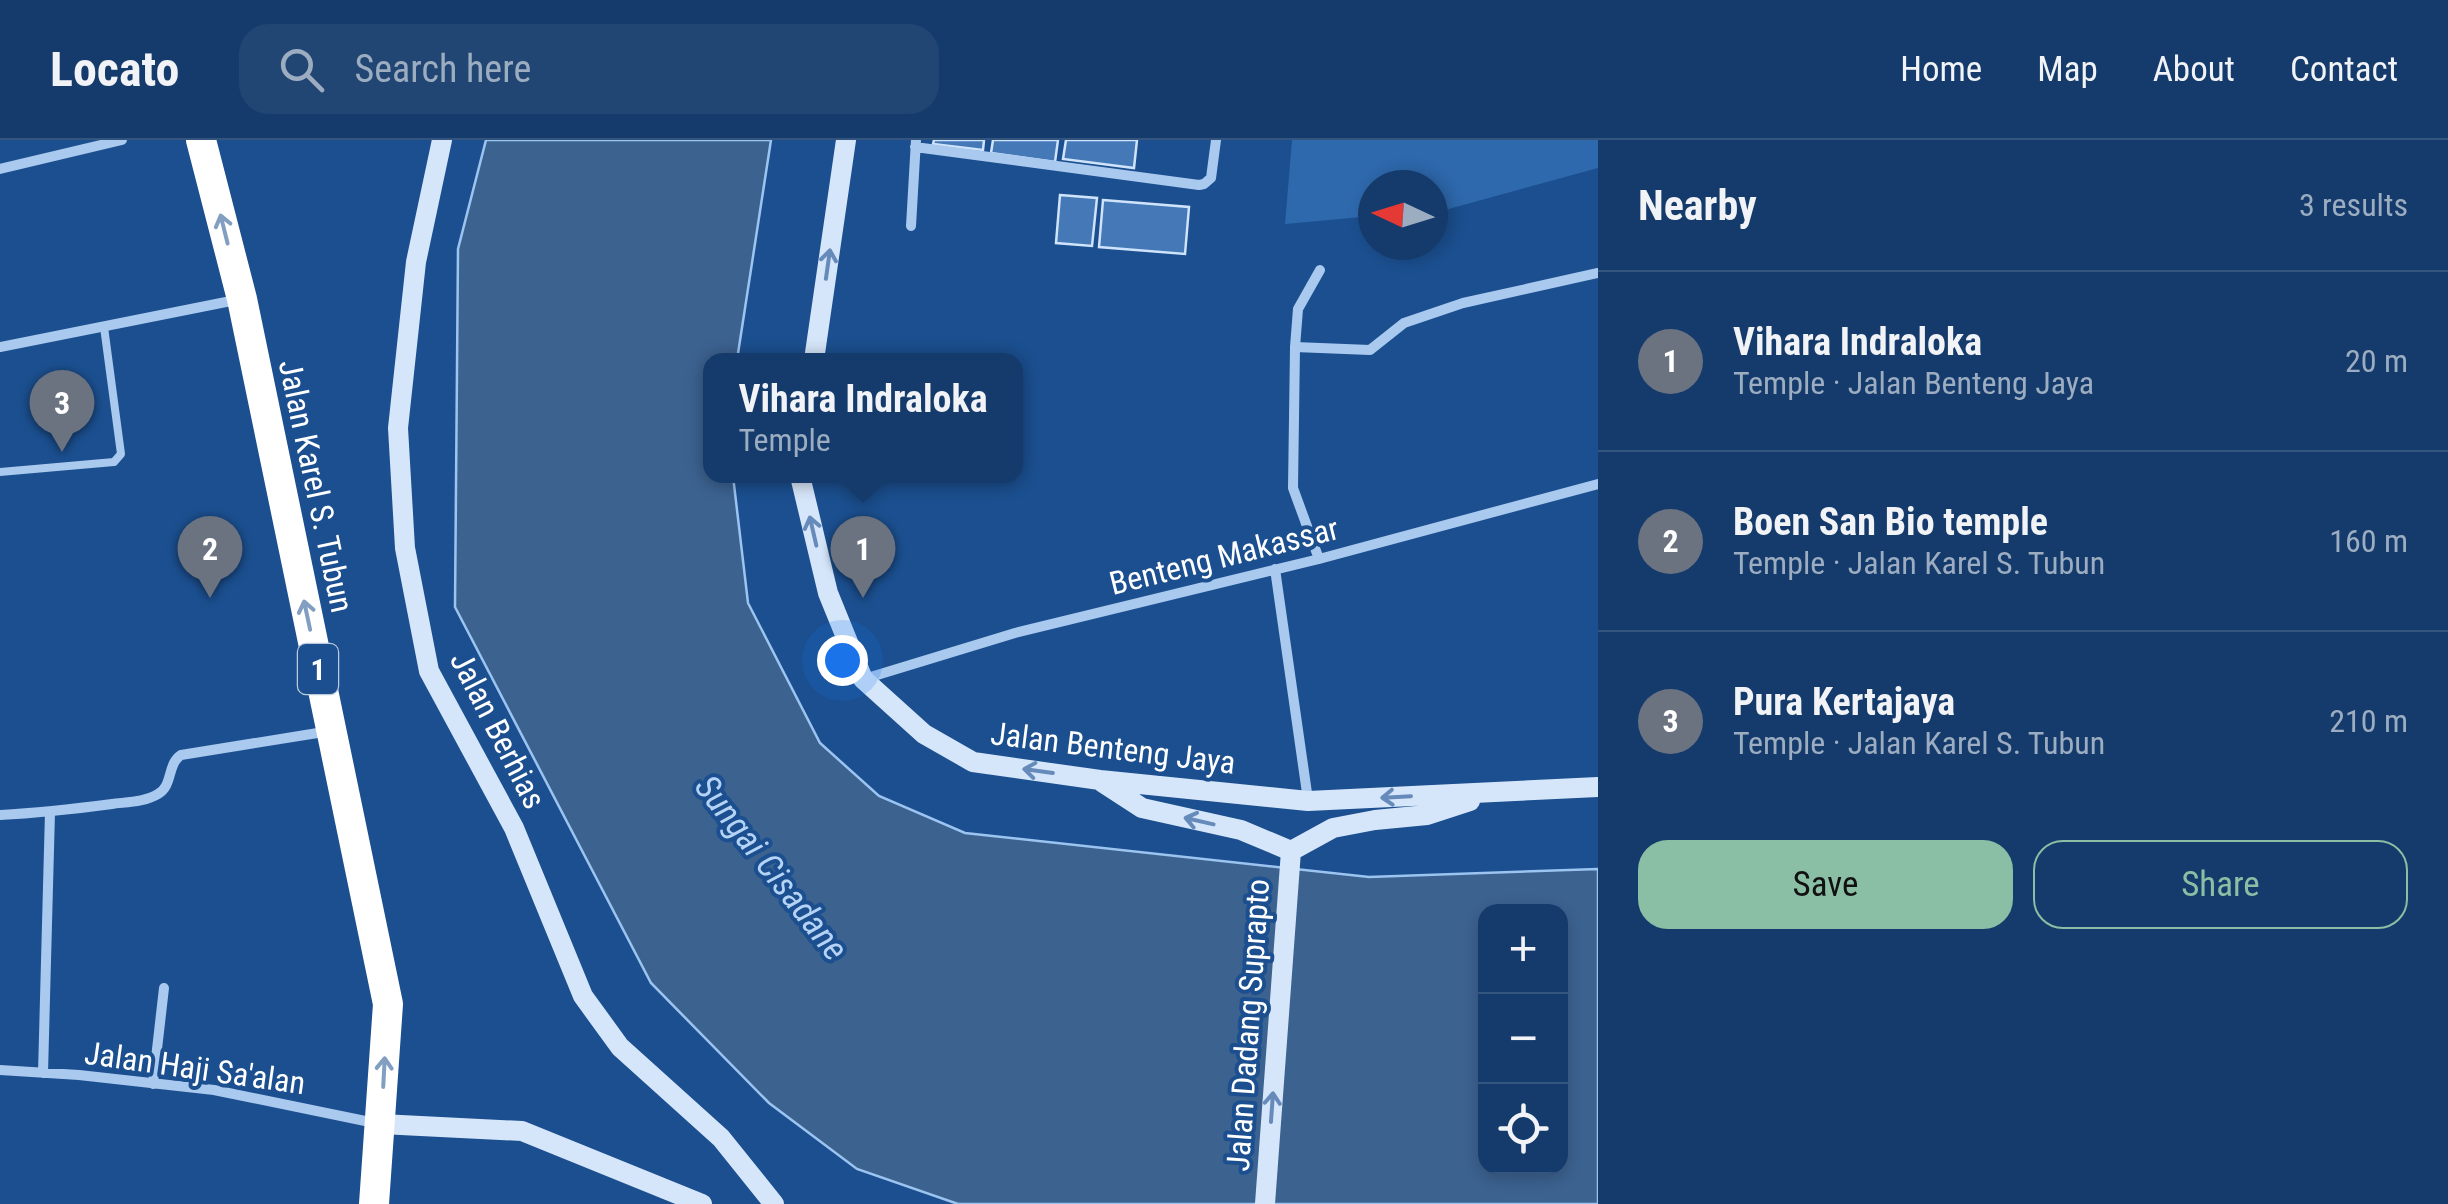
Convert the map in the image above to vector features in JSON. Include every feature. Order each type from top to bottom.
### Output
[{"type":"highway","name":"Jalan Karel S. Tubun","points":[[201,140],[242,299],[388,1004],[374,1204]]},
{"type":"street","points":[[0,169],[122,140]]},
{"type":"street","name":"Jalan Berhias","points":[[442,140],[416,262],[398,428],[405,548],[430,671],[514,828],[583,996],[620,1047],[721,1138],[774,1204]]},
{"type":"street","points":[[815,353],[846,140]]},
{"type":"street","points":[[910,226],[915,144],[1199,185],[1212,178],[1216,140]]},
{"type":"street","points":[[1319,559],[1293,488],[1298,309],[1320,270]]},
{"type":"street","points":[[1295,346],[1370,350],[1404,323],[1463,303],[1598,274]]},
{"type":"street","points":[[0,347],[242,299]]},
{"type":"street","name":"Jalan Benteng Jaya","points":[[802,483],[828,592],[863,679],[924,734],[974,762],[1100,780],[1308,801],[1598,787]]},
{"type":"street","name":"Benteng Makassar","points":[[863,679],[1014,633],[1319,559],[1598,484]]},
{"type":"street","points":[[1275,570],[1308,801]]},
{"type":"street","points":[[0,815],[143,800],[166,788],[173,761],[181,755],[330,731]]},
{"type":"street","name":"Jalan Dadang Suprapto","points":[[1100,780],[1142,808],[1242,830],[1290,857]]},
{"type":"street","name":"Jalan Dadang Suprapto","points":[[1290,857],[1333,828],[1427,815],[1493,793]]},
{"type":"street","points":[[42,1073],[50,812]]},
{"type":"street","name":"Jalan Dadang Suprapto","points":[[1265,1204],[1290,857]]},
{"type":"street","points":[[154,1084],[164,988]]},
{"type":"street","name":"Jalan Haji Sa'alan","points":[[0,1070],[214,1090],[381,1124]]},
{"type":"street","points":[[381,1124],[522,1131],[702,1204]]},
{"type":"lane","points":[[0,472],[114,462],[121,454],[104,327]]},
{"type":"shaded area","points":[[1292,140],[1598,140],[1598,168],[1448,209],[1448,170],[1358,170],[1358,217],[1285,224]]},
{"type":"water","name":"Sungai Cisadane","points":[[486,140],[771,140],[738,353],[703,353],[703,483],[734,483],[748,603],[820,743],[879,796],[965,833],[1369,877],[1598,869],[1598,1204],[958,1204],[857,1169],[769,1103],[651,983],[455,607],[458,249]]},
{"type":"building","points":[[934,140],[984,140],[983,150],[933,144]]},
{"type":"building","points":[[993,140],[1058,140],[1055,162],[991,153]]},
{"type":"building","points":[[1066,140],[1137,140],[1134,168],[1063,159]]},
{"type":"building","points":[[1060,195],[1097,198],[1092,246],[1056,243]]},
{"type":"building","points":[[1103,200],[1189,207],[1185,254],[1099,247]]},
{"type":"place","name":"Pura Kertajaya","points":[[62,452]]},
{"type":"place","name":"Boen San Bio temple","points":[[210,598]]},
{"type":"place","name":"Vihara Indraloka","points":[[863,598]]}]
